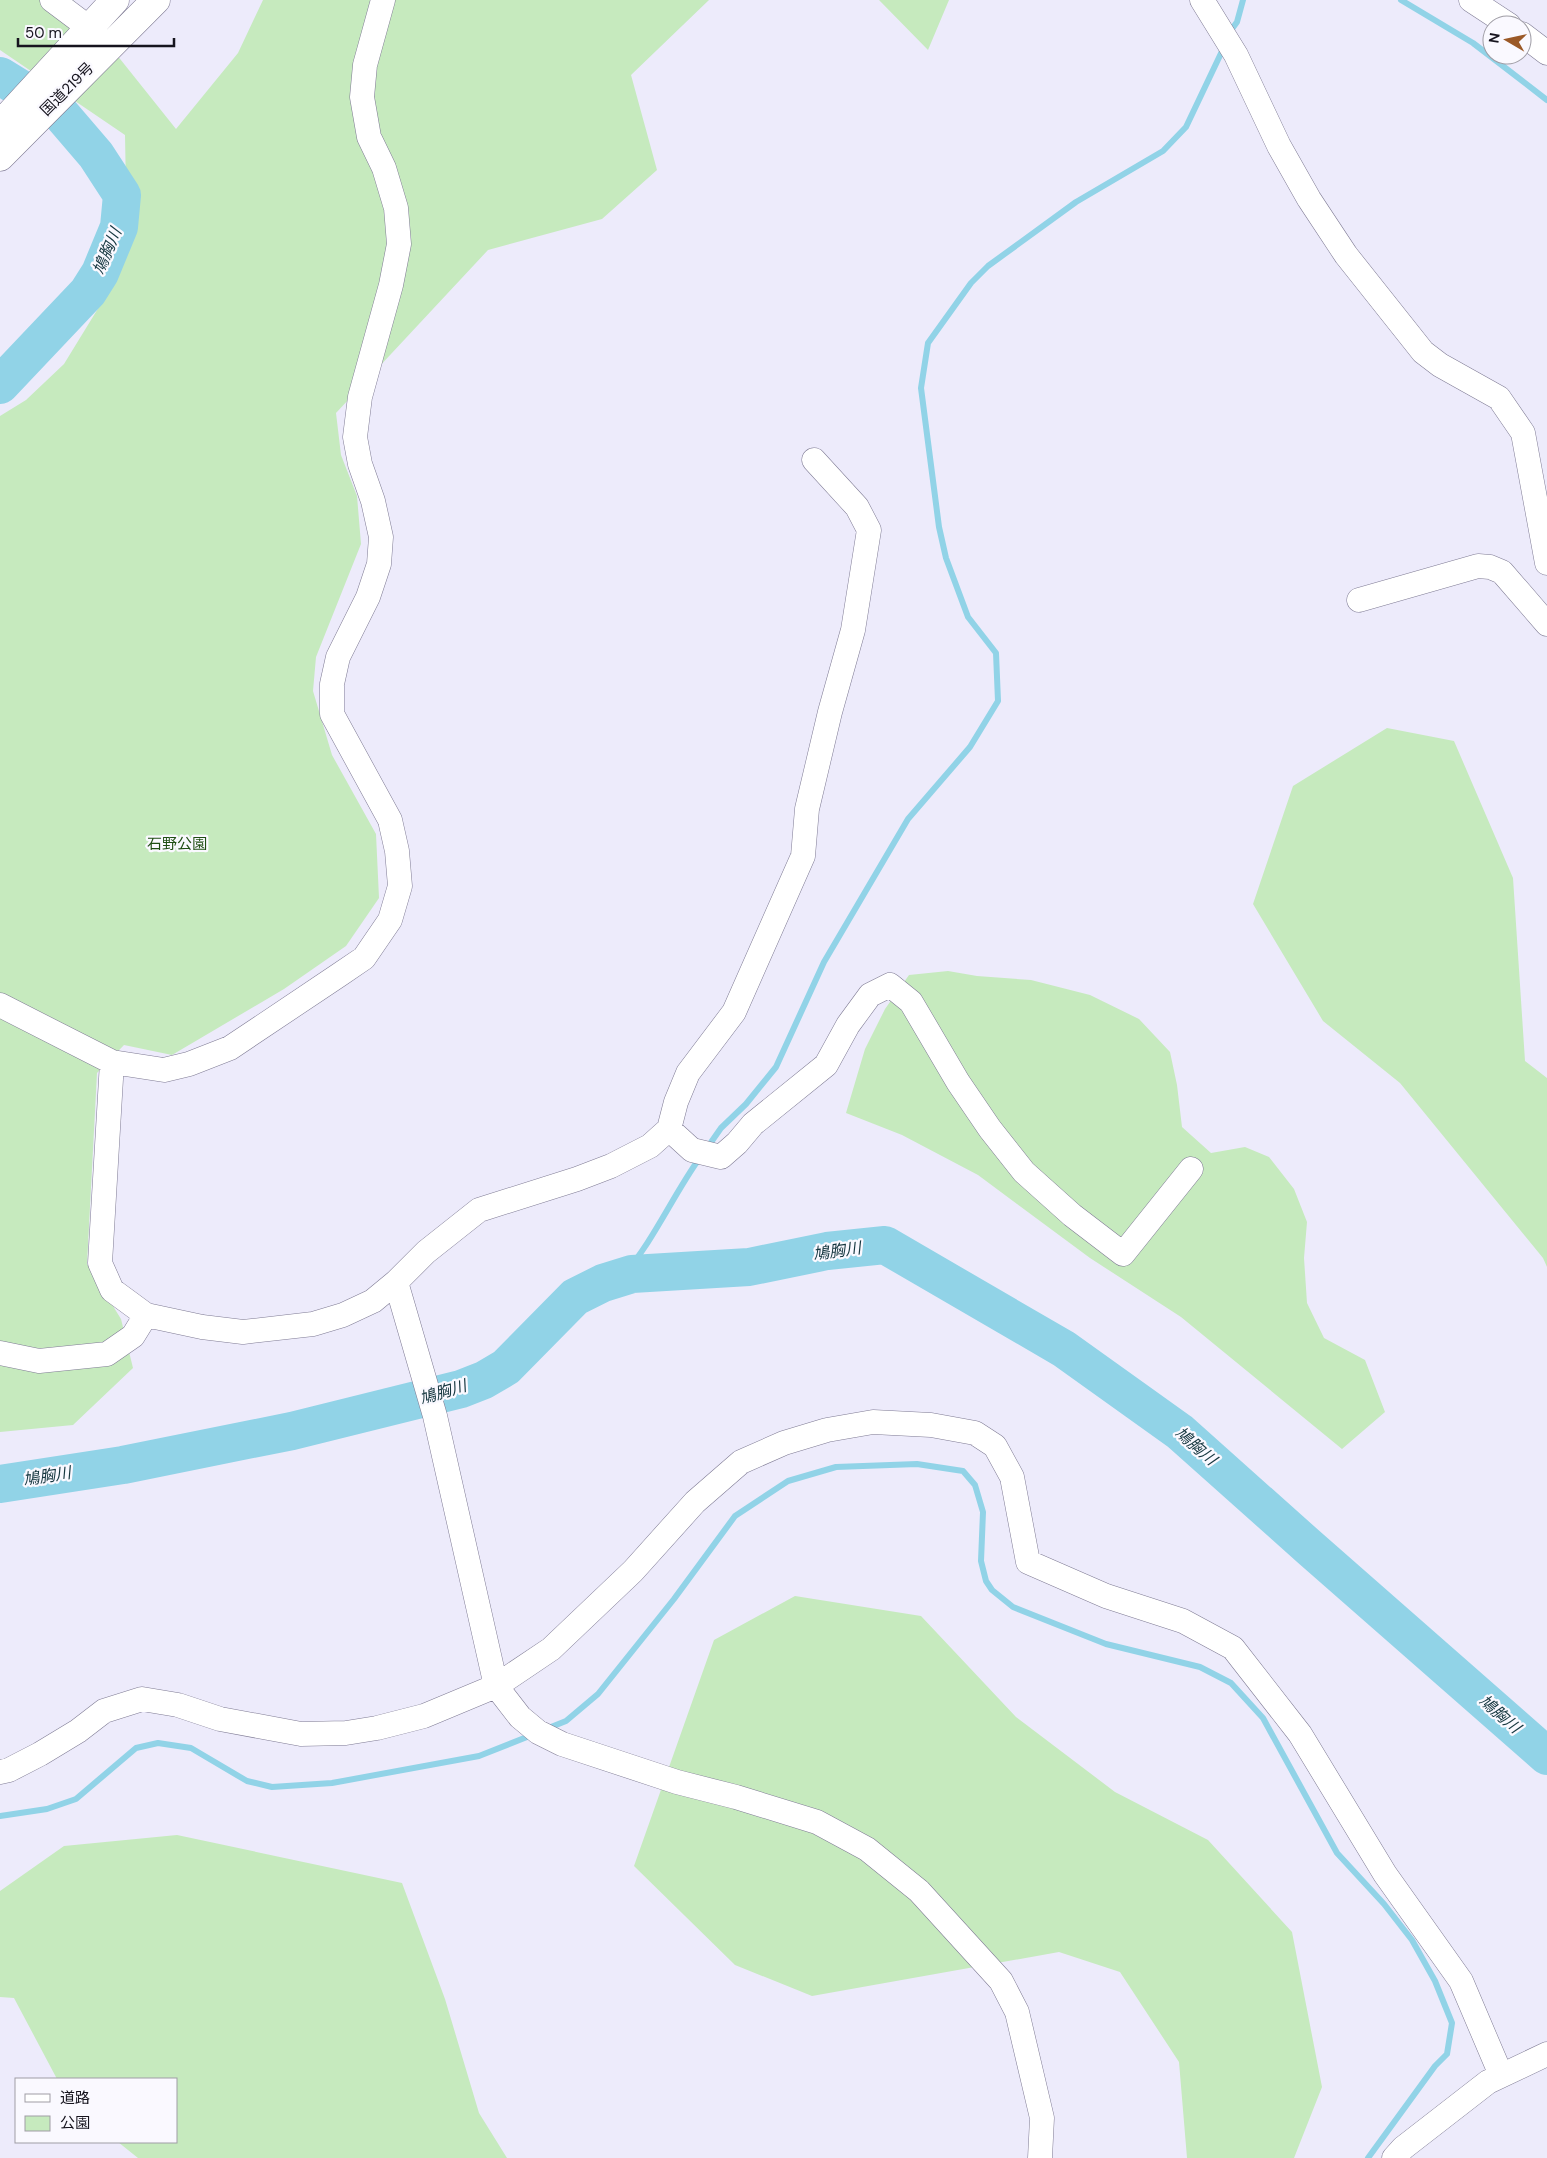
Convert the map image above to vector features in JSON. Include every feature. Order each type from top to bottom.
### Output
[{"type":"highway","name":"国道219号","points":[[3,143],[68,49],[115,0]]},
{"type":"highway","name":"国道219号","points":[[3,143],[88,68],[156,0]]},
{"type":"street","points":[[52,0],[88,27]]},
{"type":"street","points":[[0,1005],[112,1062],[164,1070],[189,1064],[230,1048],[364,958],[390,920],[400,886],[397,851],[390,820],[332,714],[332,684],[338,657],[368,597],[379,564],[381,537],[373,501],[360,464],[355,437],[360,397],[391,285],[399,244],[396,208],[384,168],[369,137],[362,98],[365,65],[383,0]]},
{"type":"street","points":[[1472,0],[1494,15]]},
{"type":"street","points":[[1205,1],[1236,55],[1284,154],[1309,199],[1346,255],[1423,352],[1440,365],[1499,398],[1523,433],[1547,563]]},
{"type":"street","points":[[1532,42],[1547,53]]},
{"type":"street","points":[[112,1062],[100,1263],[112,1290],[146,1315],[202,1327],[243,1332],[305,1325],[343,1316],[373,1301],[396,1282],[426,1252],[479,1210],[577,1179],[611,1166],[650,1146],[669,1129],[676,1102],[688,1073],[734,1012],[804,856],[807,809],[830,712],[853,630],[869,530],[857,506],[814,460]]},
{"type":"street","points":[[1359,600],[1478,566],[1490,567],[1502,572],[1547,624]]},
{"type":"street","points":[[669,1129],[692,1150],[721,1157],[753,1124],[826,1065],[848,1024],[870,995],[890,986],[911,1002],[963,1090],[990,1129],[1024,1172],[1072,1215],[1123,1254],[1191,1169]]},
{"type":"street","points":[[396,1282],[435,1416],[496,1686],[520,1717],[538,1732],[562,1744],[677,1782],[736,1797],[817,1822],[867,1849],[919,1891],[1001,1982],[1016,2012],[1042,2118],[1040,2158]]},
{"type":"street","points":[[0,1353],[39,1361],[107,1354],[134,1336],[146,1315]]},
{"type":"street","points":[[0,1772],[9,1770],[40,1754],[78,1731],[104,1711],[142,1699],[178,1705],[220,1719],[300,1734],[346,1734],[424,1716],[496,1686],[551,1649],[633,1571],[695,1502],[741,1462],[801,1437],[827,1430],[873,1422],[931,1425],[975,1433],[995,1446],[1012,1477],[1028,1562],[1106,1596],[1183,1620],[1232,1648],[1300,1734],[1385,1874],[1461,1981],[1501,2075]]},
{"type":"street","points":[[1394,2158],[1403,2148],[1501,2075],[1547,2054]]},
{"type":"green space","name":"石野公園","points":[[0,0],[73,0],[176,129],[238,53],[263,0],[709,0],[631,75],[657,170],[602,219],[488,250],[336,413],[341,455],[357,496],[361,544],[316,657],[313,691],[332,755],[376,834],[379,898],[346,946],[284,989],[172,1055],[124,1045],[97,1073],[87,1264],[121,1319],[133,1368],[73,1425],[0,1432],[0,416],[26,400],[64,364],[102,302],[122,195],[126,190],[125,135],[0,50]]},
{"type":"green space","points":[[879,0],[949,0],[928,50]]},
{"type":"green space","points":[[1387,728],[1454,741],[1513,878],[1525,1061],[1547,1078],[1547,1267],[1543,1258],[1400,1083],[1323,1021],[1253,904],[1293,786]]},
{"type":"green space","points":[[948,971],[977,976],[1031,980],[1090,995],[1139,1019],[1170,1052],[1177,1085],[1182,1127],[1211,1153],[1245,1147],[1269,1157],[1294,1189],[1307,1222],[1304,1258],[1307,1303],[1324,1338],[1365,1360],[1385,1412],[1342,1449],[1181,1317],[1090,1258],[978,1175],[902,1135],[846,1113],[865,1049],[885,1009],[909,975]]},
{"type":"green space","points":[[795,1596],[921,1616],[1016,1717],[1115,1792],[1208,1840],[1292,1932],[1322,2087],[1294,2158],[1187,2158],[1179,2062],[1120,1972],[1059,1952],[812,1996],[735,1965],[634,1866],[714,1640]]},
{"type":"green space","points":[[177,1835],[402,1883],[445,1999],[479,2113],[507,2158],[138,2158],[119,2143],[178,2143],[178,2078],[56,2078],[14,1998],[0,1997],[0,1891],[64,1846]]},
{"type":"waterway","points":[[1229,33],[1237,22],[1243,0]]},
{"type":"waterway","points":[[1401,0],[1473,43],[1547,100]]},
{"type":"waterway","points":[[707,1148],[721,1128],[746,1104],[776,1067],[824,962],[908,819],[970,747],[998,701],[996,653],[968,617],[946,558],[939,527],[921,388],[928,343],[971,283],[988,266],[1076,202],[1163,151],[1186,127],[1224,47]]},
{"type":"waterway","name":"鳩胸川","points":[[0,76],[60,113],[96,155],[122,195],[119,227],[100,273],[88,292],[0,385]]},
{"type":"waterway","points":[[623,1276],[644,1248],[701,1156]]},
{"type":"waterway","name":"鳩胸川","points":[[0,1484],[123,1465],[292,1431],[461,1389],[484,1380],[506,1367],[575,1297],[603,1283],[632,1274],[749,1267],[827,1251],[885,1245],[1064,1349],[1180,1432],[1547,1756]]},
{"type":"waterway","points":[[546,1729],[566,1721],[598,1694],[674,1599],[735,1516],[788,1481],[836,1467],[917,1464],[963,1471],[975,1485],[983,1512],[981,1561],[986,1581],[992,1590],[1013,1607],[1106,1644],[1200,1667],[1231,1683],[1263,1718],[1337,1853],[1384,1904],[1412,1940],[1435,1981],[1452,2023],[1447,2054],[1435,2066],[1368,2158]]},
{"type":"waterway","points":[[0,1816],[47,1809],[76,1799],[136,1748],[158,1743],[191,1748],[247,1781],[272,1787],[332,1783],[479,1756],[532,1735]]}]
